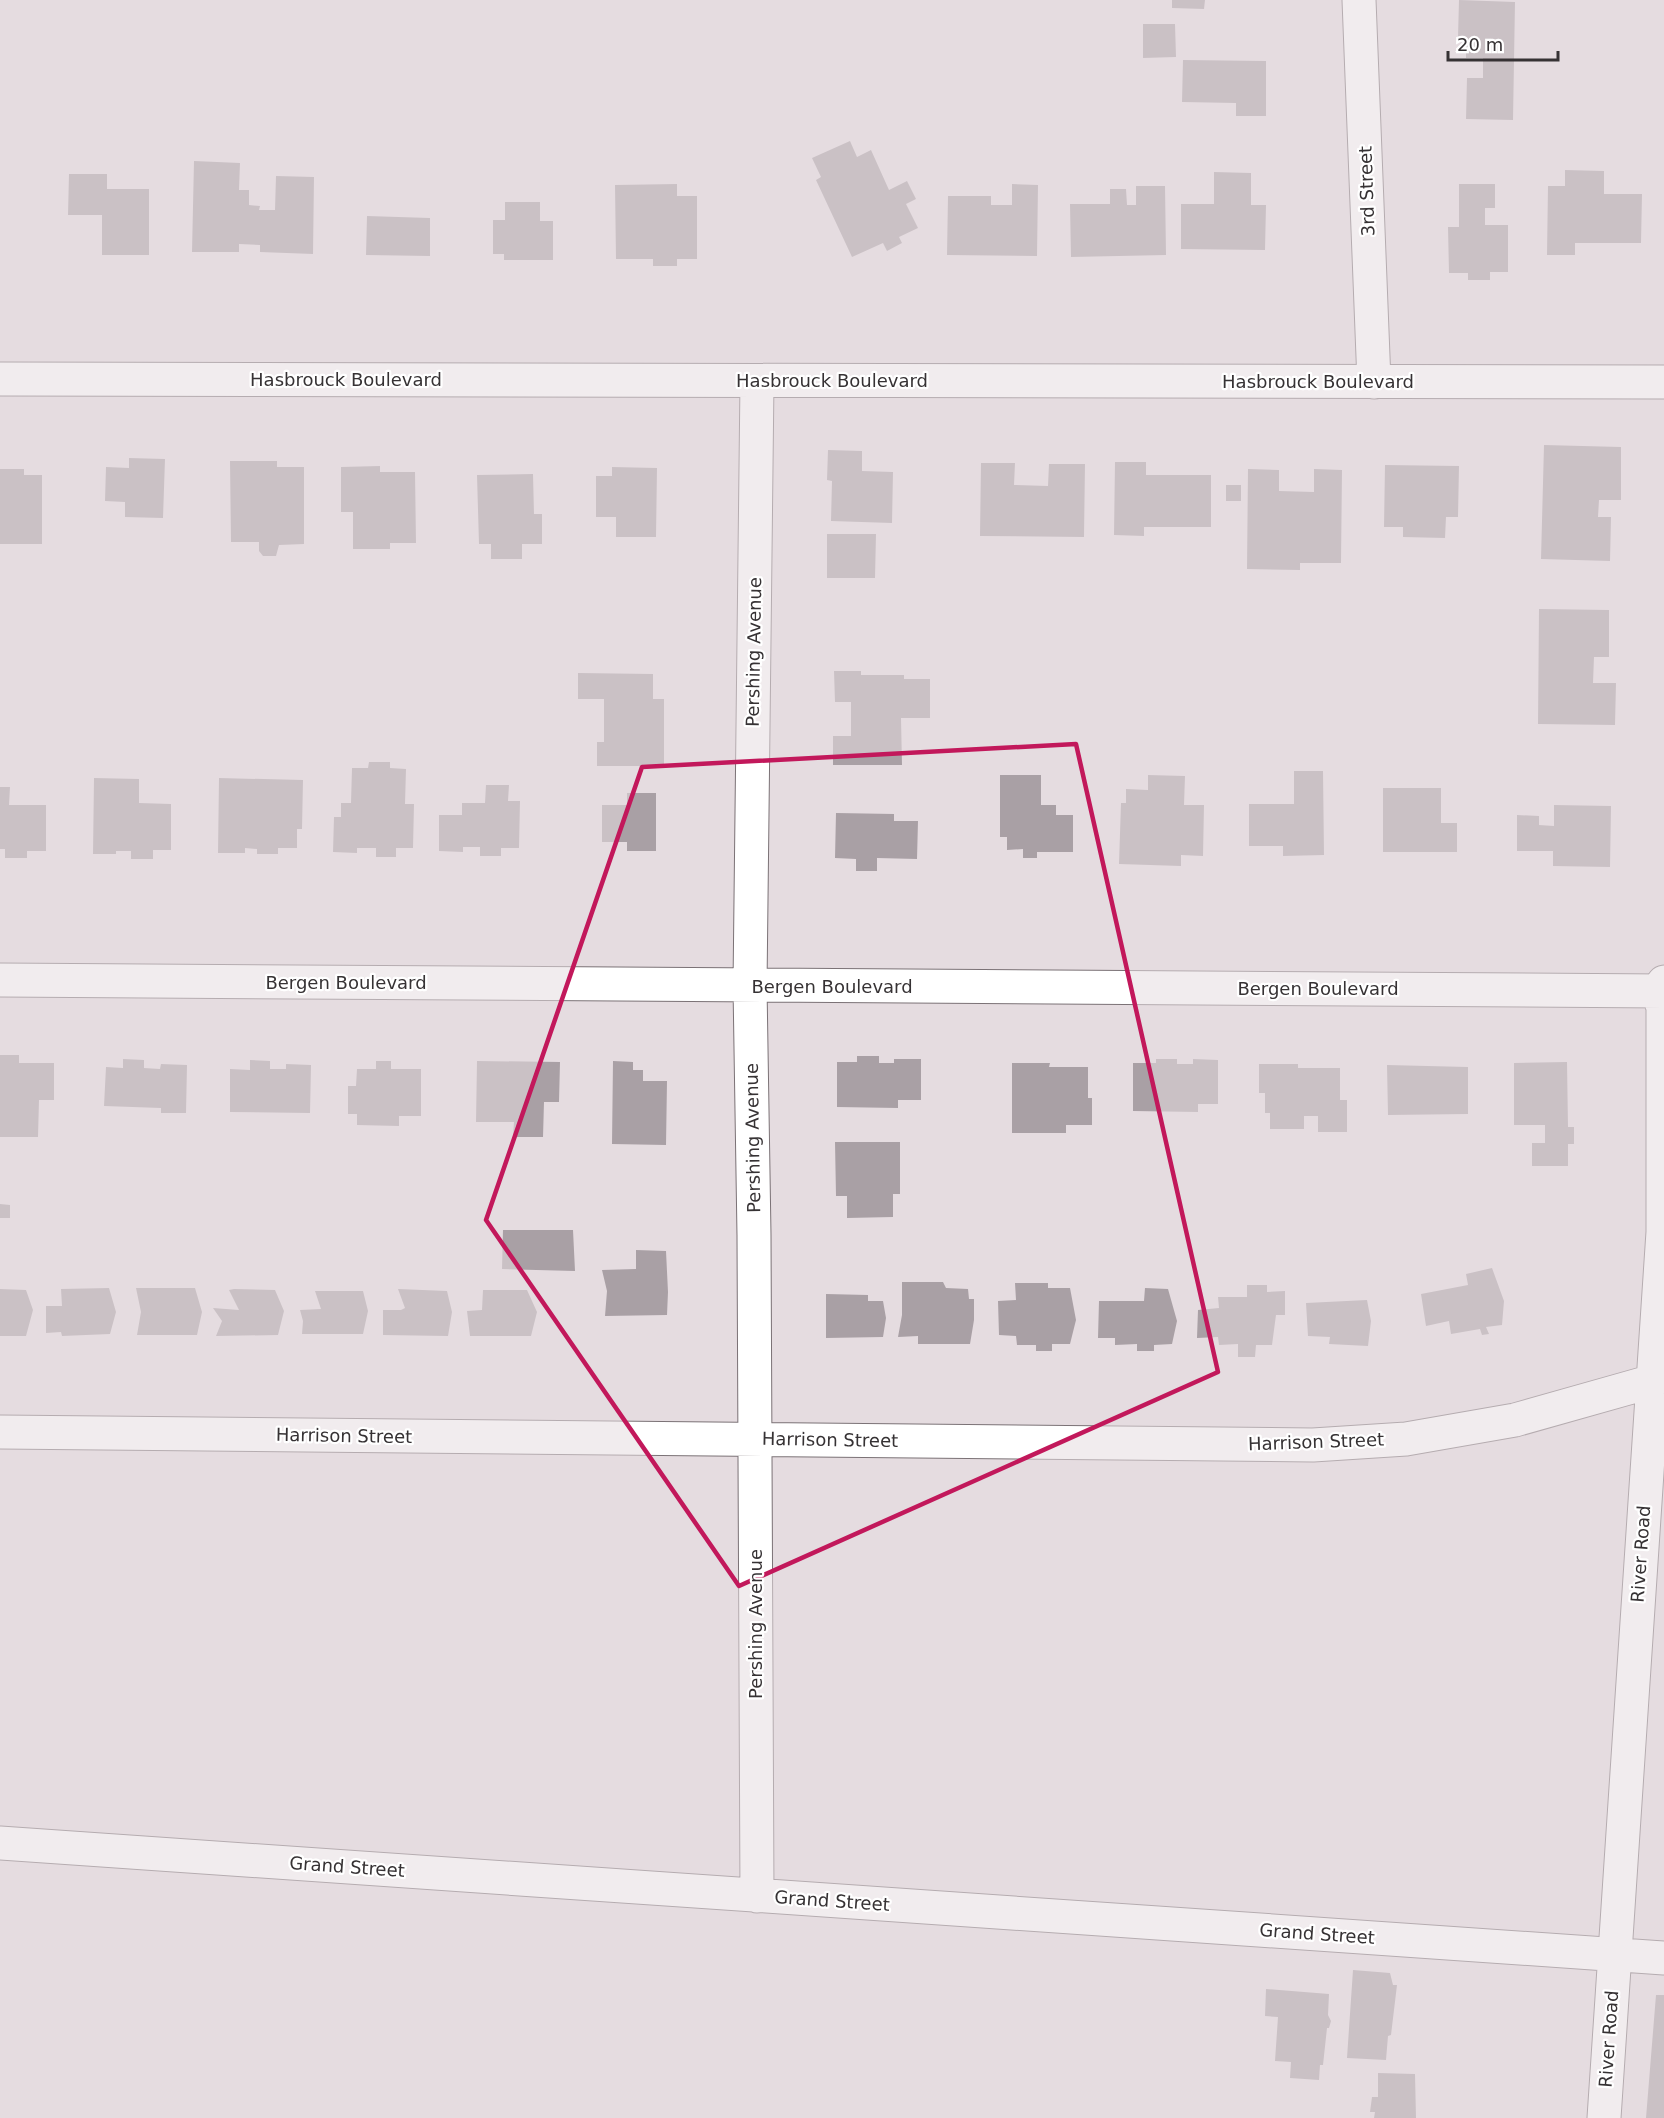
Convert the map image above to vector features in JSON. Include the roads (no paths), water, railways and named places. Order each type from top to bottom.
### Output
[{"type":"street","name":"3rd Street","points":[[1359,0],[1374,382]]},
{"type":"street","name":"Hasbrouck Boulevard","points":[[0,380],[1664,382]]},
{"type":"street","name":"Pershing Avenue","points":[[757,381],[750,986],[757,1896]]},
{"type":"street","name":"Bergen Boulevard","points":[[0,980],[750,986],[1662,988]]},
{"type":"street","name":"River Road","points":[[1604,2118],[1663,1232],[1662,988]]},
{"type":"street","name":"Harrison Street","points":[[0,1432],[1313,1445],[1406,1438],[1515,1420],[1653,1381]]},
{"type":"street","name":"Grand Street","points":[[0,1843],[1664,1958]]}]
